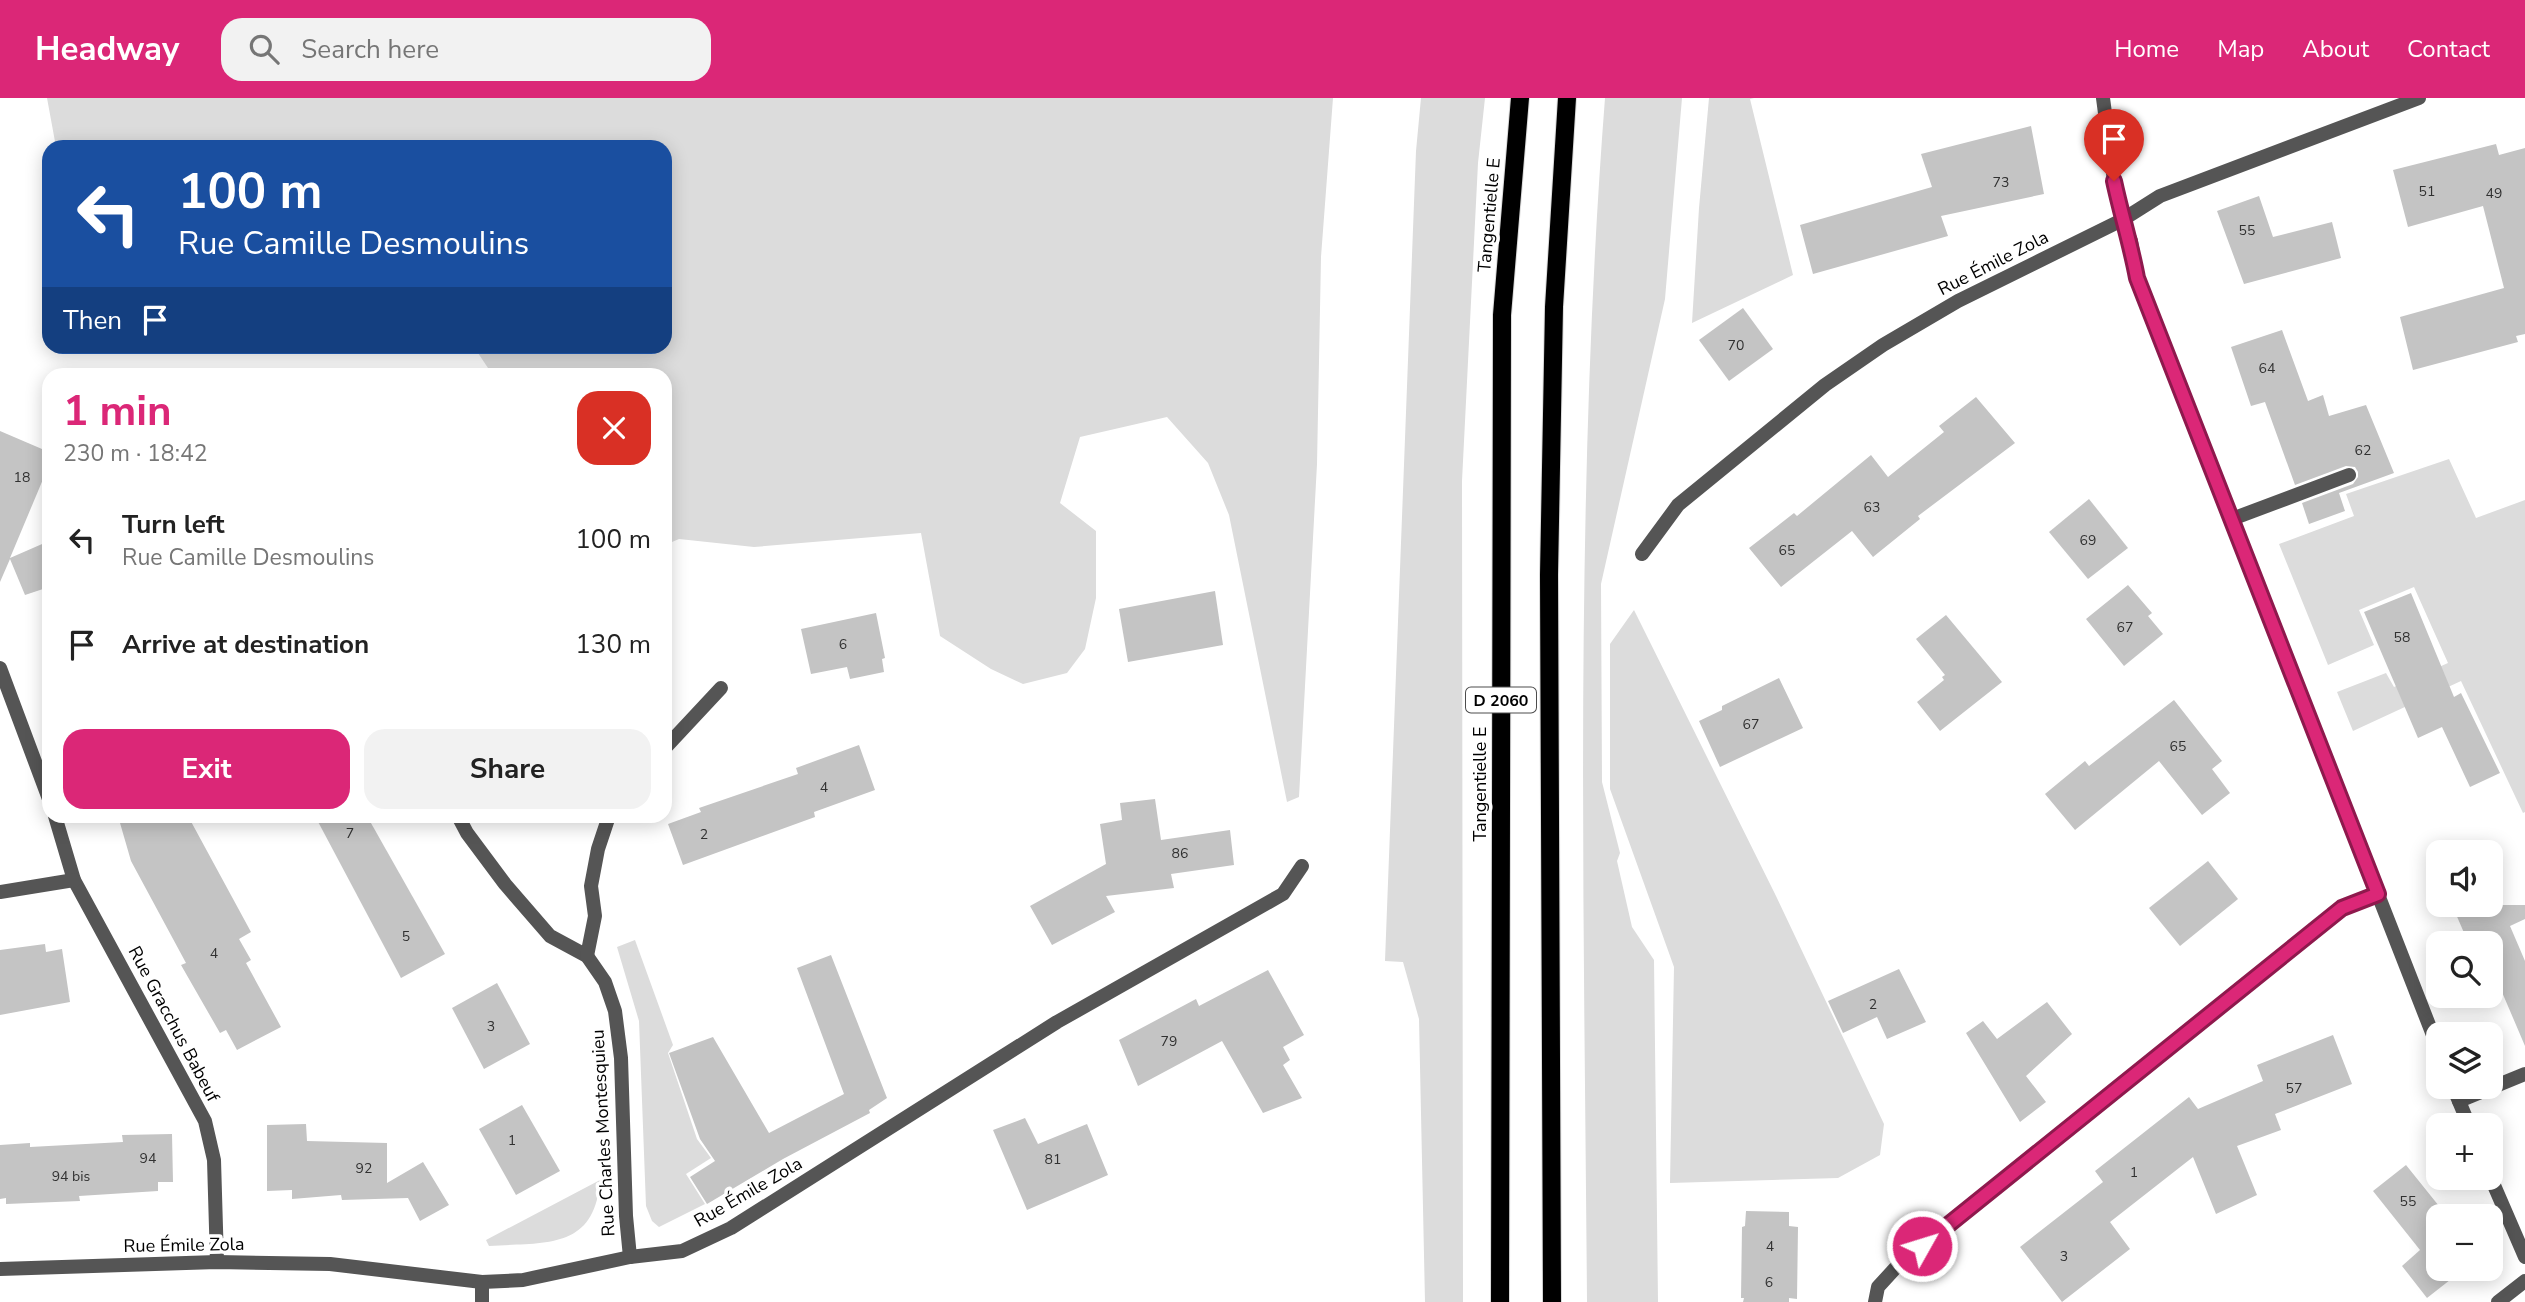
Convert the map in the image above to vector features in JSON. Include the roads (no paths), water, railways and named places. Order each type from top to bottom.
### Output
[{"type":"main road","name":"Tangentielle E","points":[[1500,1302],[1503,315],[1520,98]]},
{"type":"main road","name":"D 2060","points":[[1552,1302],[1549,562],[1554,307],[1567,98]]},
{"type":"street","points":[[2103,98],[2114,181],[2122,220],[2131,241],[2137,278],[2428,1022]]},
{"type":"street","name":"Rue Émile Zola","points":[[1642,554],[1678,505],[1837,377],[1883,345],[1958,301],[2122,220],[2160,196],[2418,98]]},
{"type":"street","points":[[2232,519],[2349,475]]},
{"type":"street","points":[[0,668],[42,780]]},
{"type":"street","points":[[672,740],[721,688]]},
{"type":"street","name":"Rue Gracchus Babeuf","points":[[57,823],[74,880],[205,1121],[214,1160],[217,1262]]},
{"type":"street","name":"Rue Charles Montesquieu","points":[[462,823],[505,884],[550,936],[587,956],[604,982],[615,1011],[621,1058],[626,1216],[630,1257]]},
{"type":"street","points":[[587,956],[595,916],[591,886],[598,849],[607,823]]},
{"type":"street","name":"Rue Émile Zola","points":[[0,1269],[217,1262],[330,1264],[482,1282],[523,1280],[630,1257],[682,1251],[731,1228],[1057,1023],[1283,894],[1302,866]]},
{"type":"street","points":[[0,892],[74,880]]},
{"type":"street","points":[[1875,1302],[1878,1287],[1911,1254],[2342,908],[2378,894]]},
{"type":"street","points":[[2503,1080],[2525,1074]]},
{"type":"street","points":[[2496,1190],[2525,1257]]},
{"type":"street","points":[[2498,1302],[2525,1281]]},
{"type":"street","points":[[482,1282],[482,1302]]}]
